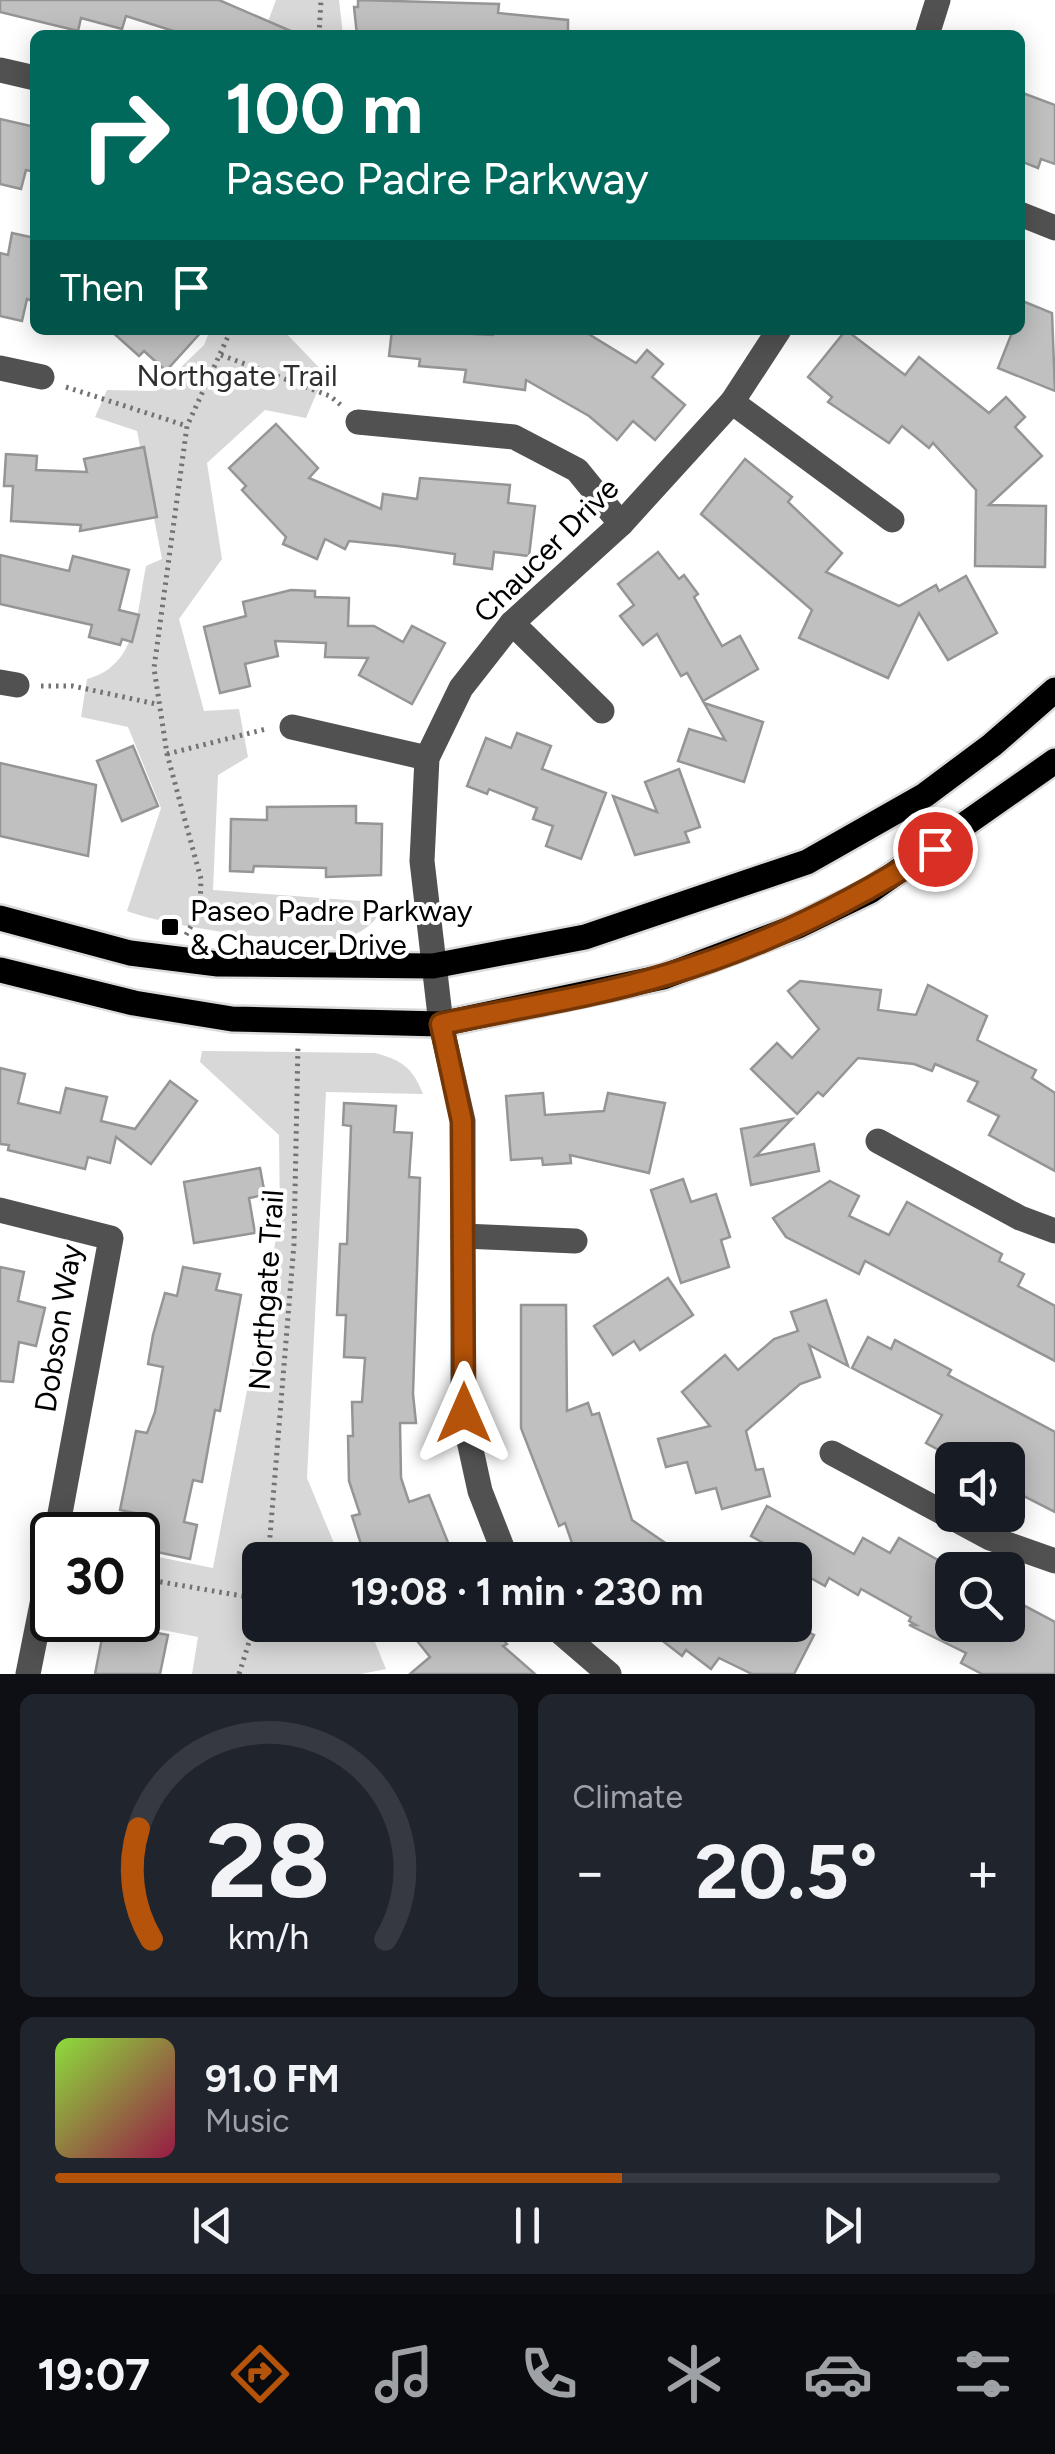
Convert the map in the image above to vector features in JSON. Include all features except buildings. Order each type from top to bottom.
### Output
[{"type":"main road","points":[[0,918],[130,953],[218,964],[432,966],[586,937],[807,862],[925,795],[992,746],[1055,690]]},
{"type":"main road","points":[[0,970],[134,1003],[232,1019],[441,1024],[662,976],[798,926],[870,891],[919,860],[1055,761]]},
{"type":"street","points":[[929,30],[938,0]]},
{"type":"street","points":[[0,70],[30,77]]},
{"type":"street","points":[[1025,216],[1055,228]]},
{"type":"street","name":"Chaucer Drive","points":[[500,1542],[480,1491],[464,1413],[462,1121],[432,966],[422,861],[427,758],[461,688],[512,622],[620,524],[732,402],[777,335]]},
{"type":"street","points":[[0,368],[42,377]]},
{"type":"street","points":[[732,402],[892,520]]},
{"type":"street","points":[[358,422],[514,436],[577,470],[620,524]]},
{"type":"street","points":[[512,622],[602,710]]},
{"type":"street","points":[[292,727],[427,758]]},
{"type":"street","points":[[878,1141],[1020,1218],[1055,1232]]},
{"type":"street","name":"Dobson Way","points":[[0,1210],[110,1238],[60,1512]]},
{"type":"street","points":[[463,1236],[576,1241]]},
{"type":"street","points":[[832,1452],[990,1538],[1055,1562]]},
{"type":"street","points":[[28,1674],[34,1642]]},
{"type":"street","points":[[572,1642],[609,1674]]},
{"type":"path","points":[[319,30],[322,0]]},
{"type":"path","points":[[170,958],[198,918],[202,896],[198,862],[156,704],[157,644],[187,426],[229,335]]},
{"type":"path","points":[[220,354],[330,396],[358,422]]},
{"type":"path","points":[[42,377],[187,426]]},
{"type":"path","points":[[8,683],[73,686],[156,704]]},
{"type":"path","points":[[167,754],[256,730],[292,727]]},
{"type":"path","name":"Northgate Trail","points":[[269,1542],[295,1225],[300,1058],[296,1022]]},
{"type":"path","points":[[160,1582],[242,1596]]},
{"type":"path","points":[[239,1674],[249,1642]]},
{"type":"green space","points":[[276,0],[339,0],[342,30],[265,30]]},
{"type":"green space","name":"Northgate Trail","points":[[208,335],[288,335],[330,379],[317,392],[306,418],[265,410],[207,463],[222,559],[179,619],[204,711],[239,709],[248,757],[218,775],[213,890],[388,903],[361,932],[348,937],[302,940],[238,934],[127,911],[161,808],[128,727],[81,717],[87,679],[104,672],[126,649],[137,618],[146,566],[162,559],[137,431],[95,417],[107,390],[156,391],[204,345]]},
{"type":"green space","points":[[202,1051],[375,1053],[405,1066],[423,1094],[326,1092],[307,1478],[334,1542],[242,1542],[242,1642],[375,1642],[386,1669],[361,1674],[192,1674],[198,1637],[160,1629],[160,1557],[213,1568],[280,1218],[279,1135],[200,1062]]},
{"type":"place","name":"Paseo Padre Parkway & Chaucer Drive","points":[[170,927]]},
{"type":"route","points":[[464,1413],[462,1121],[441,1024],[662,976],[731,954],[870,891],[935,849]]}]
